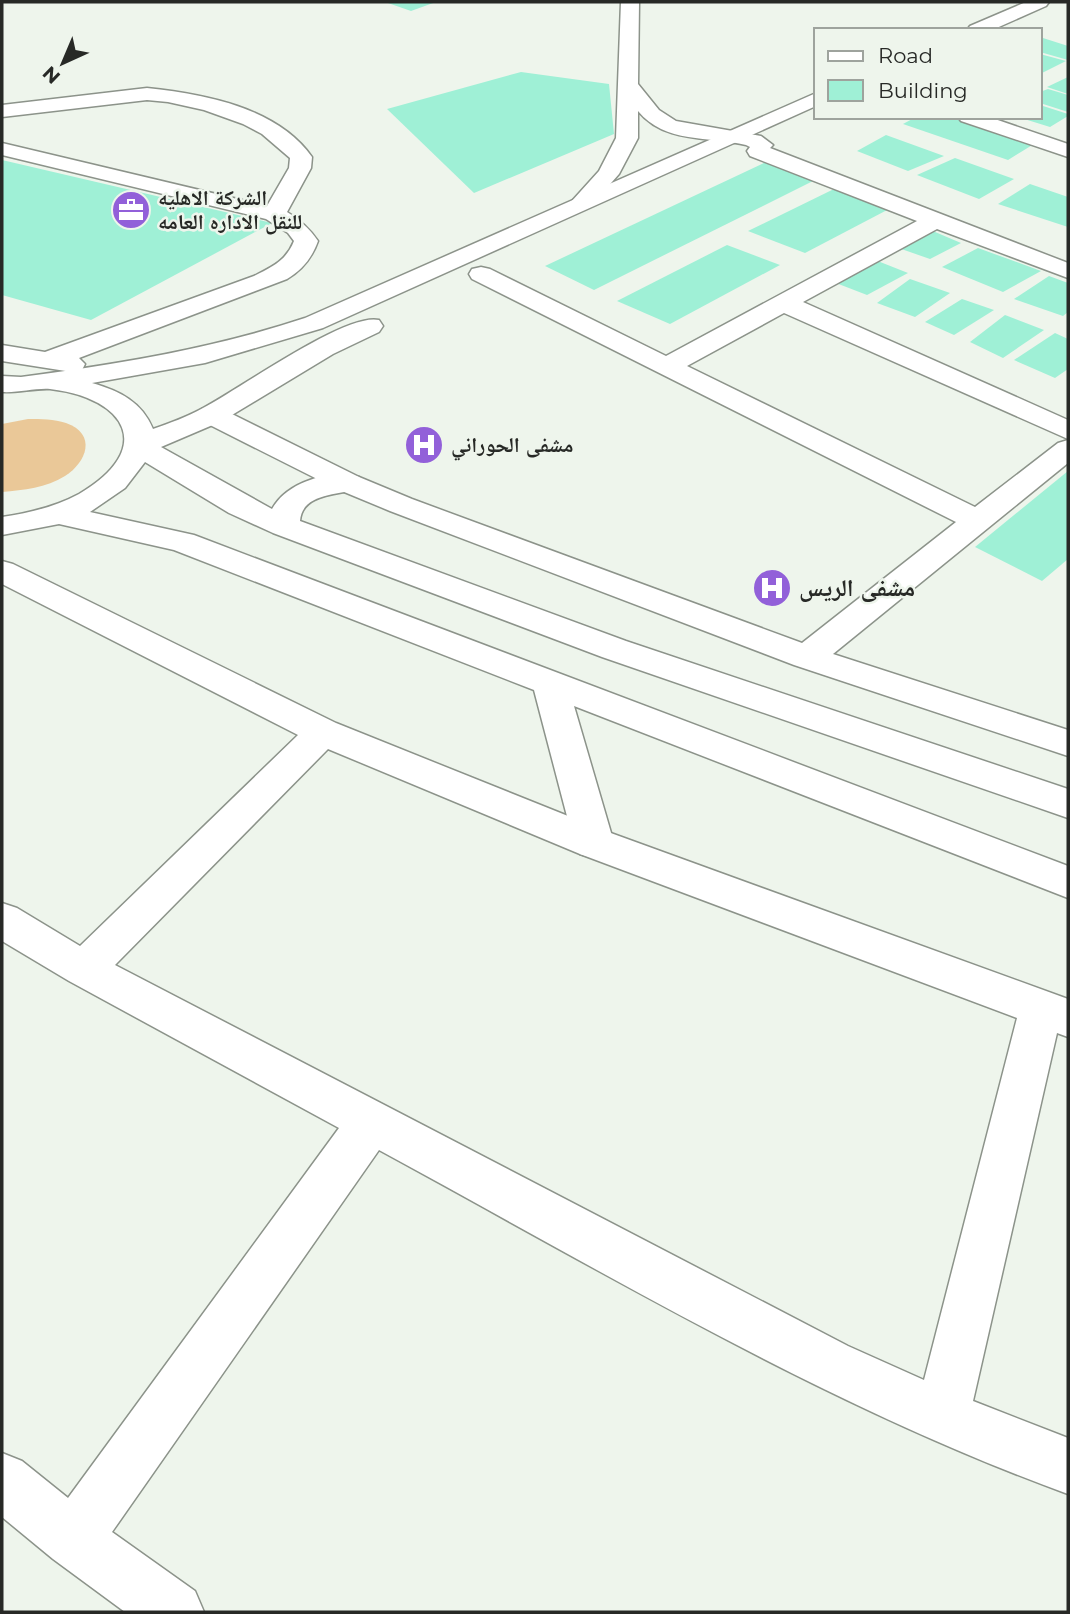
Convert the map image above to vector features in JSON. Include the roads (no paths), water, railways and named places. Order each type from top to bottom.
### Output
[{"type":"street","points":[[582,202],[608,174],[623,150],[628,126],[630,2]]},
{"type":"street","points":[[981,28],[1040,2]]},
{"type":"street","points":[[628,84],[650,113],[667,125],[700,134],[757,141],[762,145],[758,151]]},
{"type":"street","points":[[2,111],[147,94],[168,96],[244,116],[293,147],[301,157],[300,168],[274,214]]},
{"type":"street","points":[[8,386],[123,372],[230,350],[314,323],[814,100]]},
{"type":"street","points":[[733,163],[825,119]]},
{"type":"street","points":[[975,119],[1064,146]]},
{"type":"street","points":[[2,149],[274,214],[296,228],[306,241],[301,257],[285,270],[262,281],[47,360]]},
{"type":"street","points":[[758,151],[1068,271]]},
{"type":"street","points":[[667,366],[936,220]]},
{"type":"street","points":[[582,229],[469,280],[667,366],[978,520]]},
{"type":"street","points":[[783,303],[1068,430]]},
{"type":"street","points":[[139,446],[212,415],[324,348],[396,314]]},
{"type":"street","points":[[2,354],[123,372]]},
{"type":"street","points":[[2,526],[57,514],[89,500],[114,483],[131,465],[139,446],[137,424],[122,405],[95,392],[60,385],[8,386]]},
{"type":"street","points":[[212,415],[348,483],[806,657],[1068,743]]},
{"type":"street","points":[[139,446],[240,506],[284,526],[614,649],[1068,804]]},
{"type":"street","points":[[806,657],[1068,449]]},
{"type":"street","points":[[284,526],[283,517],[287,508],[305,492],[332,484],[348,483]]},
{"type":"street","points":[[57,514],[183,542],[1068,883]]},
{"type":"street","points":[[2,571],[323,732],[594,843],[1055,1014],[942,1416]]},
{"type":"street","points":[[550,683],[594,843]]},
{"type":"street","points":[[84,969],[323,732]]},
{"type":"street","points":[[2,920],[84,969],[829,1365],[942,1416],[1068,1466]]},
{"type":"street","points":[[73,1539],[371,1122]]},
{"type":"street","points":[[2,1481],[73,1539],[174,1612]]},
{"type":"place","name":"الشركة الاهليه للنقل الاداره العامه","points":[[131,210]]},
{"type":"place","name":"مشفى الحوراني","points":[[424,445]]},
{"type":"place","name":"مشفى الريس","points":[[772,588]]}]
